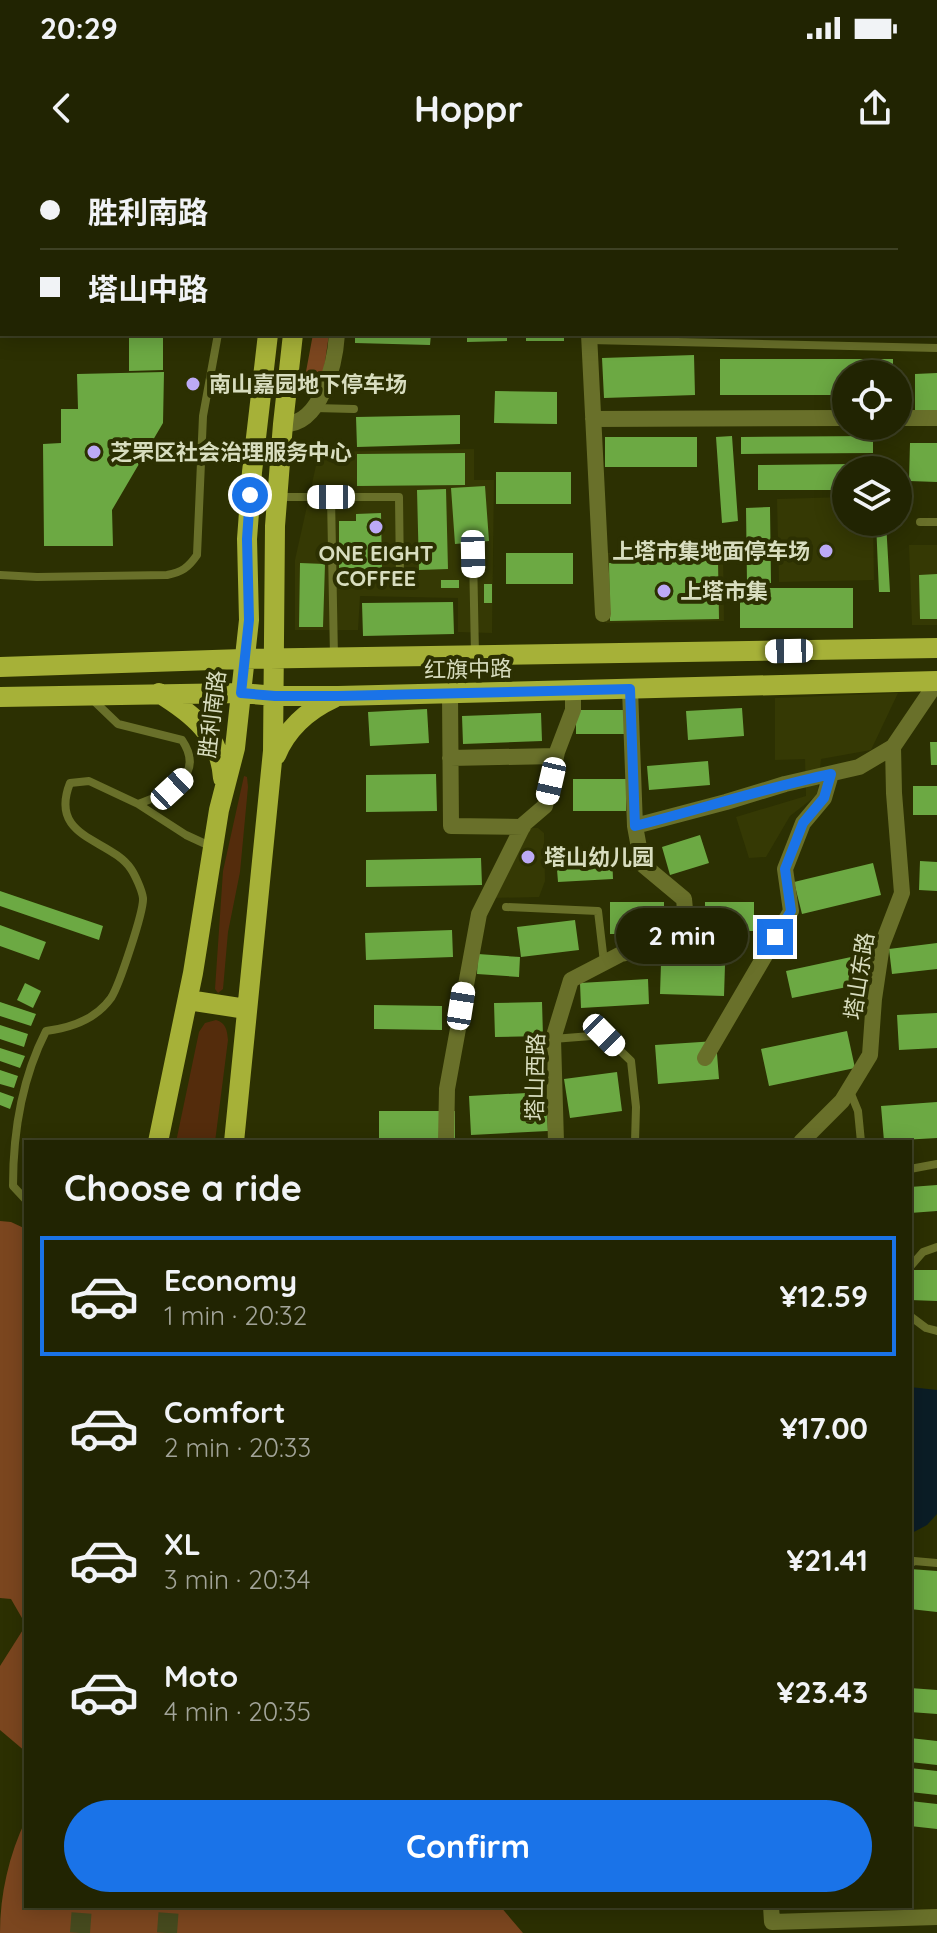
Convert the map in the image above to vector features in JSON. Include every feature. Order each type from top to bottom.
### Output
[{"type":"main road","name":"胜利南路","points":[[158,1140],[188,1000],[212,848],[235,748],[249,620],[247,539],[252,472],[268,336]]},
{"type":"main road","points":[[234,1140],[270,774],[275,696],[278,497],[293,336]]},
{"type":"main road","name":"红旗中路","points":[[0,667],[274,658],[937,648]]},
{"type":"main road","name":"红旗中路","points":[[0,697],[159,693],[338,696],[937,681]]},
{"type":"main road","points":[[159,693],[185,709],[206,729],[220,756],[224,788]]},
{"type":"main road","points":[[270,774],[283,740],[294,726],[313,709],[338,696]]},
{"type":"main road","points":[[188,1000],[246,1009]]},
{"type":"street","points":[[283,424],[301,422],[314,408],[336,355],[337,336]]},
{"type":"street","points":[[589,337],[603,614]]},
{"type":"street","points":[[593,419],[832,418]]},
{"type":"street","points":[[912,418],[937,418]]},
{"type":"street","points":[[635,826],[785,784],[859,767],[893,747],[937,681]]},
{"type":"street","name":"塔山西路","points":[[556,1140],[553,1039],[571,980],[621,954],[688,942],[684,899],[642,864],[635,826],[630,689]]},
{"type":"street","points":[[446,1140],[447,1089],[479,914],[523,827],[545,806],[556,756],[573,710],[573,690]]},
{"type":"street","points":[[450,694],[451,826],[523,827]]},
{"type":"street","name":"塔山东路","points":[[803,1140],[842,1101],[870,1055],[882,945],[902,893],[893,747]]},
{"type":"street","points":[[450,758],[556,756]]},
{"type":"street","points":[[705,1058],[791,911],[785,869],[803,823],[824,798],[831,774]]},
{"type":"street","points":[[772,1920],[937,1917]]},
{"type":"lane","points":[[0,575],[167,575],[181,573],[191,564],[197,555],[198,544],[203,416],[218,336]]},
{"type":"lane","points":[[589,337],[777,339],[937,348]]},
{"type":"lane","points":[[314,408],[354,409]]},
{"type":"lane","points":[[278,497],[399,497],[400,578]]},
{"type":"lane","points":[[331,497],[334,658]]},
{"type":"lane","points":[[920,522],[937,522]]},
{"type":"lane","points":[[473,554],[475,655]]},
{"type":"lane","points":[[86,694],[118,724],[182,740],[187,746],[190,762],[187,774],[172,789],[138,804]]},
{"type":"lane","points":[[24,1198],[13,1186],[13,1152],[20,1103],[36,1052],[46,1031],[66,1028],[90,1017],[111,998],[138,924],[143,898],[130,868],[109,850],[88,840],[69,820],[65,796],[70,783],[89,781],[138,804],[212,848]]},
{"type":"lane","points":[[506,907],[598,911],[605,963]]},
{"type":"lane","points":[[553,1039],[604,1035],[631,1061],[636,1107],[635,1140]]},
{"type":"lane","points":[[849,1089],[858,1111],[861,1140]]},
{"type":"lane","points":[[912,1169],[937,1164]]},
{"type":"lane","points":[[912,1265],[923,1252],[937,1247]]},
{"type":"lane","points":[[912,1318],[926,1328],[937,1331]]},
{"type":"lane","points":[[912,1562],[937,1563]]},
{"type":"shaded area","points":[[313,336],[329,336],[323,376],[305,377]]},
{"type":"shaded area","points":[[474,449],[474,480],[494,480],[492,633],[458,632],[458,598],[360,596],[358,630],[295,630],[295,560],[319,452]]},
{"type":"shaded area","name":"上塔市集地面停车场","points":[[832,497],[832,536],[873,536],[874,580],[779,582],[777,499]]},
{"type":"shaded area","points":[[909,545],[937,545],[937,625],[912,625]]},
{"type":"shaded area","name":"上塔市集","points":[[723,551],[724,621],[606,623],[605,553]]},
{"type":"shaded area","points":[[898,693],[871,750],[821,759],[817,795],[790,816],[766,857],[749,858],[736,817],[806,796],[805,759],[775,760],[775,698]]},
{"type":"shaded area","points":[[244,776],[247,777],[248,787],[240,872],[228,932],[223,989],[218,993],[215,989],[223,871]]},
{"type":"shaded area","name":"塔山幼儿园","points":[[526,828],[538,828],[544,833],[545,881],[539,897],[492,898]]},
{"type":"shaded area","points":[[216,1020],[222,1023],[228,1040],[215,1140],[176,1140],[199,1032],[205,1023]]},
{"type":"shaded area","points":[[0,1221],[24,1228],[24,1622],[11,1599],[0,1598]]},
{"type":"shaded area","points":[[24,1628],[24,1750],[0,1730],[0,1666]]},
{"type":"shaded area","points":[[24,1824],[24,1908],[502,1908],[523,1933],[0,1933],[7,1875]]},
{"type":"water","points":[[912,1387],[937,1390],[937,1514],[927,1525],[912,1533]]},
{"type":"building","points":[[129,336],[163,336],[163,370],[129,371]]},
{"type":"building","points":[[355,336],[431,336],[430,345],[355,343]]},
{"type":"building","points":[[467,336],[507,336],[507,341],[467,342]]},
{"type":"building","points":[[526,336],[564,336],[564,341],[526,341]]},
{"type":"building","points":[[694,355],[695,395],[604,398],[602,358]]},
{"type":"building","points":[[720,359],[893,359],[832,360],[832,395],[720,395]]},
{"type":"building","name":"芝罘区社会治理服务中心","points":[[164,372],[163,423],[112,510],[113,546],[44,546],[43,444],[61,443],[61,409],[78,409],[77,374]]},
{"type":"building","points":[[937,373],[937,410],[915,410],[915,374]]},
{"type":"building","points":[[495,391],[557,392],[557,424],[494,423]]},
{"type":"building","points":[[460,415],[460,444],[357,447],[356,417]]},
{"type":"building","points":[[732,436],[738,521],[722,523],[716,437]]},
{"type":"building","points":[[832,436],[832,440],[873,440],[873,453],[741,454],[741,437]]},
{"type":"building","points":[[605,437],[697,437],[697,467],[605,467]]},
{"type":"building","points":[[910,443],[937,443],[937,482],[912,481]]},
{"type":"building","points":[[465,453],[465,485],[357,486],[357,454]]},
{"type":"building","points":[[832,464],[832,490],[758,490],[758,465]]},
{"type":"building","points":[[496,472],[571,472],[571,504],[496,504]]},
{"type":"building","points":[[485,486],[489,541],[455,544],[451,488]]},
{"type":"building","points":[[446,489],[448,569],[419,570],[417,490]]},
{"type":"building","points":[[770,507],[771,583],[747,584],[746,508]]},
{"type":"building","points":[[381,513],[382,571],[357,572],[357,568],[339,568],[339,521],[356,521],[356,514]]},
{"type":"building","points":[[877,536],[887,536],[890,592],[879,592]]},
{"type":"building","points":[[506,553],[573,553],[573,584],[506,584]]},
{"type":"building","name":"上塔市集","points":[[718,560],[719,619],[610,621],[609,563]]},
{"type":"building","points":[[300,563],[325,564],[323,627],[299,627]]},
{"type":"building","points":[[937,574],[937,619],[920,619],[919,575]]},
{"type":"building","points":[[441,580],[459,580],[459,588],[441,588]]},
{"type":"building","points":[[484,584],[492,584],[492,603],[484,603]]},
{"type":"building","points":[[740,588],[853,588],[853,628],[740,628]]},
{"type":"building","points":[[453,602],[454,634],[363,636],[362,603]]},
{"type":"building","points":[[742,708],[744,736],[688,740],[686,711]]},
{"type":"building","points":[[427,709],[429,743],[370,746],[368,712]]},
{"type":"building","points":[[576,710],[625,710],[625,734],[576,734]]},
{"type":"building","points":[[541,713],[542,741],[463,744],[462,716]]},
{"type":"building","points":[[930,742],[937,742],[937,765],[931,765]]},
{"type":"building","points":[[708,761],[710,785],[649,790],[647,766]]},
{"type":"building","points":[[436,774],[437,811],[366,812],[366,775]]},
{"type":"building","points":[[573,779],[626,779],[626,811],[573,811]]},
{"type":"building","points":[[913,786],[937,786],[937,815],[913,815]]},
{"type":"building","points":[[700,835],[709,863],[670,875],[662,847]]},
{"type":"building","points":[[612,854],[613,879],[558,882],[556,857]]},
{"type":"building","points":[[481,858],[482,885],[366,887],[366,860]]},
{"type":"building","points":[[920,861],[937,862],[937,891],[919,890]]},
{"type":"building","points":[[873,863],[881,895],[802,914],[794,882]]},
{"type":"building","points":[[0,891],[103,926],[99,940],[0,906]]},
{"type":"building","points":[[610,902],[664,902],[664,934],[610,934]]},
{"type":"building","points":[[705,902],[754,902],[754,931],[705,931]]},
{"type":"building","points":[[575,920],[579,950],[521,957],[517,927]]},
{"type":"building","points":[[0,925],[46,942],[39,960],[0,946]]},
{"type":"building","points":[[452,930],[453,957],[366,960],[365,933]]},
{"type":"building","points":[[937,943],[937,969],[892,974],[889,949]]},
{"type":"building","points":[[478,954],[520,957],[519,977],[477,974]]},
{"type":"building","points":[[851,957],[857,985],[792,998],[786,971]]},
{"type":"building","points":[[661,963],[725,965],[724,996],[660,994]]},
{"type":"building","points":[[648,979],[649,1004],[581,1008],[580,983]]},
{"type":"building","points":[[25,983],[41,991],[33,1008],[17,1000]]},
{"type":"building","points":[[0,1002],[36,1014],[31,1026],[0,1016]]},
{"type":"building","points":[[542,1002],[543,1036],[495,1037],[494,1003]]},
{"type":"building","points":[[374,1005],[442,1006],[442,1030],[374,1029]]},
{"type":"building","points":[[937,1013],[937,1048],[899,1050],[897,1015]]},
{"type":"building","points":[[0,1025],[28,1034],[24,1047],[0,1039]]},
{"type":"building","points":[[847,1031],[855,1068],[769,1086],[761,1049]]},
{"type":"building","points":[[716,1041],[719,1079],[658,1084],[655,1045]]},
{"type":"building","points":[[0,1048],[25,1056],[20,1068],[0,1061]]},
{"type":"building","points":[[0,1070],[18,1076],[14,1088],[0,1084]]},
{"type":"building","points":[[617,1072],[622,1111],[570,1118],[564,1079]]},
{"type":"building","points":[[0,1092],[14,1097],[10,1109],[0,1105]]},
{"type":"building","points":[[546,1092],[548,1131],[471,1135],[469,1096]]},
{"type":"building","points":[[937,1102],[937,1138],[884,1140],[881,1106]]},
{"type":"building","points":[[379,1111],[455,1111],[455,1140],[379,1140]]},
{"type":"building","points":[[937,1185],[937,1211],[912,1213],[912,1187]]},
{"type":"building","points":[[912,1270],[937,1270],[937,1301],[912,1300]]},
{"type":"building","points":[[912,1569],[937,1571],[937,1612],[912,1609]]},
{"type":"building","points":[[912,1688],[937,1690],[937,1714],[912,1712]]},
{"type":"building","points":[[912,1738],[937,1741],[937,1765],[912,1762]]},
{"type":"building","points":[[912,1768],[937,1771],[937,1795],[912,1792]]},
{"type":"building","points":[[912,1801],[937,1804],[937,1829],[912,1826]]},
{"type":"tunnel","points":[[80,1933],[82,1908]]},
{"type":"tunnel","points":[[167,1933],[169,1908]]},
{"type":"place","name":"南山嘉园地下停车场","points":[[193,384]]},
{"type":"place","name":"芝罘区社会治理服务中心","points":[[94,452]]},
{"type":"place","name":"ONE EIGHT COFFEE","points":[[376,527]]},
{"type":"place","name":"上塔市集地面停车场","points":[[826,551]]},
{"type":"place","name":"上塔市集","points":[[664,591]]},
{"type":"place","name":"塔山幼儿园","points":[[528,857]]},
{"type":"route","points":[[250,495],[247,539],[249,620],[241,693],[338,696],[630,689],[635,826],[831,774],[824,798],[803,823],[785,869],[791,911],[775,937]]}]
